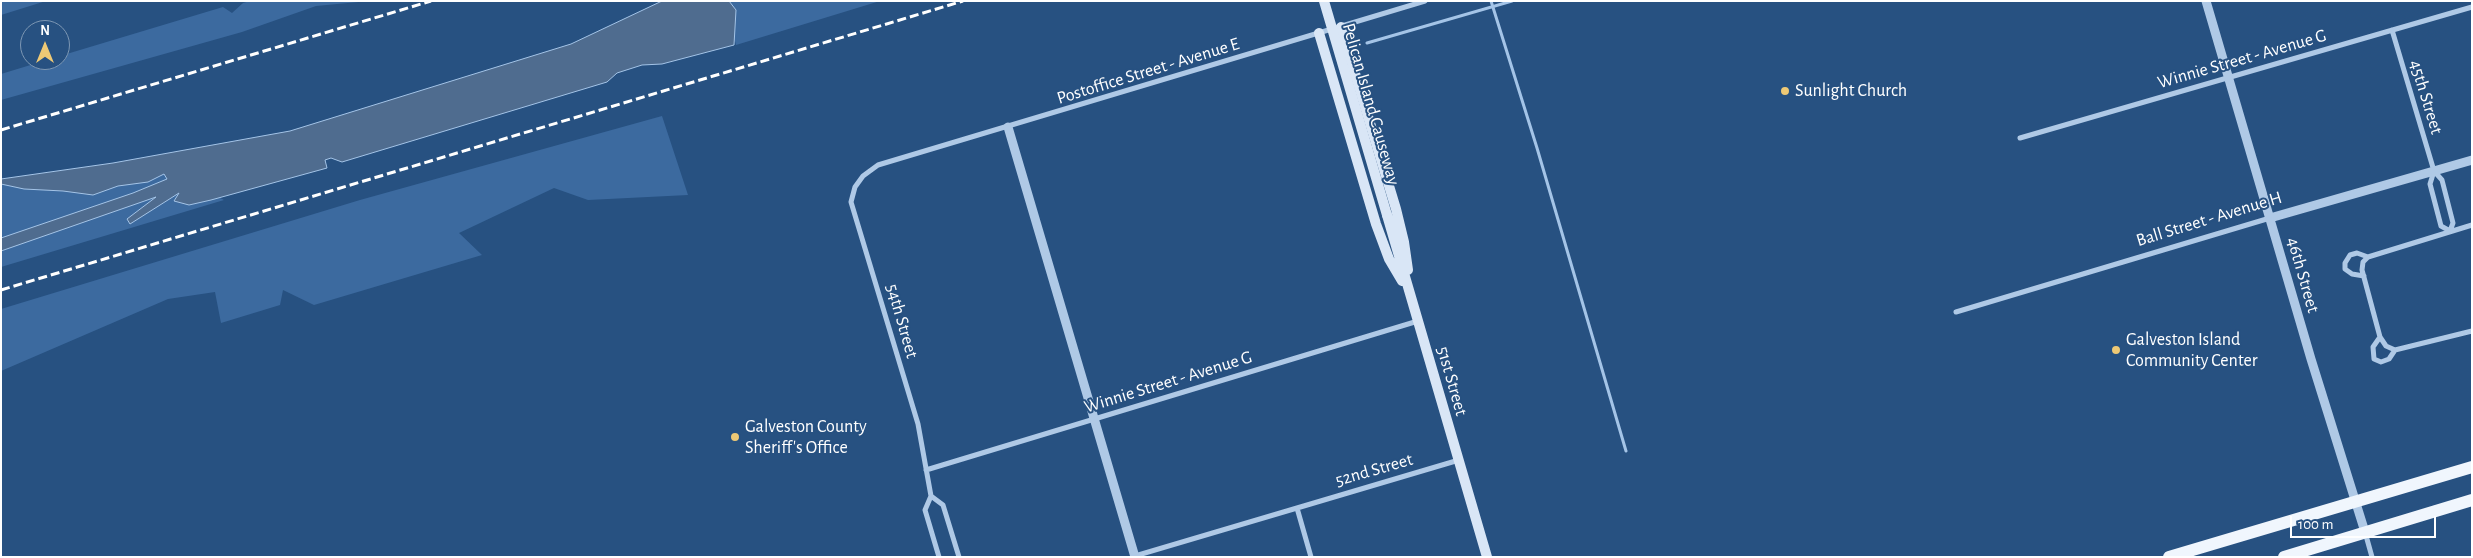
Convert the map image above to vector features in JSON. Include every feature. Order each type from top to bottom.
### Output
[{"type":"main road","name":"Pelican Island Causeway","points":[[1324,1],[1387,215]]},
{"type":"main road","points":[[1341,27],[1396,209],[1404,242],[1411,298]]},
{"type":"main road","points":[[1319,33],[1376,224],[1389,259],[1411,298]]},
{"type":"main road","name":"51st Street","points":[[1387,215],[1487,557]]},
{"type":"main road","points":[[2169,557],[2193,553],[2472,467]]},
{"type":"main road","points":[[2284,557],[2472,500]]},
{"type":"street","name":"Postoffice Street - Avenue E","points":[[878,165],[1425,1]]},
{"type":"street","name":"46th Street","points":[[2206,1],[2372,557]]},
{"type":"street","name":"Winnie Street - Avenue G","points":[[2020,138],[2228,76],[2472,7]]},
{"type":"street","name":"45th Street","points":[[2392,30],[2434,171],[2442,180],[2453,223],[2450,231],[2441,226],[2430,184],[2434,171]]},
{"type":"street","points":[[1008,127],[1134,556]]},
{"type":"street","name":"Ball Street - Avenue H","points":[[1956,312],[2472,160]]},
{"type":"street","name":"54th Street","points":[[878,165],[863,176],[855,187],[851,202],[918,424],[931,496],[925,510],[939,557]]},
{"type":"street","points":[[2472,225],[2368,257],[2363,262],[2364,276],[2380,337],[2386,346],[2395,350],[2472,331]]},
{"type":"street","points":[[2364,276],[2352,274],[2345,269],[2345,262],[2350,255],[2356,253],[2368,257]]},
{"type":"street","name":"Winnie Street - Avenue G","points":[[926,470],[1418,321]]},
{"type":"street","points":[[2380,337],[2373,347],[2374,359],[2381,362],[2389,359],[2395,350]]},
{"type":"street","name":"52nd Street","points":[[1134,556],[1459,460]]},
{"type":"street","name":"54th Street","points":[[931,496],[943,505],[959,557]]},
{"type":"street","points":[[1297,508],[1311,557]]},
{"type":"shaded area","points":[[1,1],[46,1],[1,15]]},
{"type":"shaded area","points":[[250,1],[369,1],[316,6],[242,32],[1,100],[1,74],[20,68],[20,70],[70,70],[70,53],[223,7],[232,13],[243,3]]},
{"type":"shaded area","points":[[662,1],[729,1],[736,10],[734,45],[662,64],[642,65],[617,73],[607,82],[342,162],[331,158],[325,160],[327,168],[211,200],[189,205],[174,201],[179,193],[130,224],[127,219],[156,197],[1,251],[1,238],[133,193],[167,179],[164,174],[148,182],[118,186],[93,195],[24,189],[1,184],[1,179],[113,163],[290,131],[571,44]]},
{"type":"shaded area","points":[[725,1],[880,1],[736,45]]},
{"type":"shaded area","points":[[662,116],[688,195],[588,200],[554,188],[459,233],[482,255],[314,305],[283,290],[280,305],[221,323],[215,292],[168,299],[1,371],[1,309],[360,200]]},
{"type":"shaded area","points":[[165,169],[224,200],[1,267],[1,180]]},
{"type":"waterway","points":[[1491,1],[1537,148],[1626,451]]},
{"type":"waterway","points":[[1367,43],[1512,1]]},
{"type":"railway","points":[[1,130],[431,1]]},
{"type":"railway","points":[[1,290],[963,1]]},
{"type":"place","name":"Sunlight Church","points":[[1785,91]]},
{"type":"place","name":"Galveston Island Community Center","points":[[2116,350]]},
{"type":"place","name":"Galveston County Sheriff's Office","points":[[735,437]]}]
